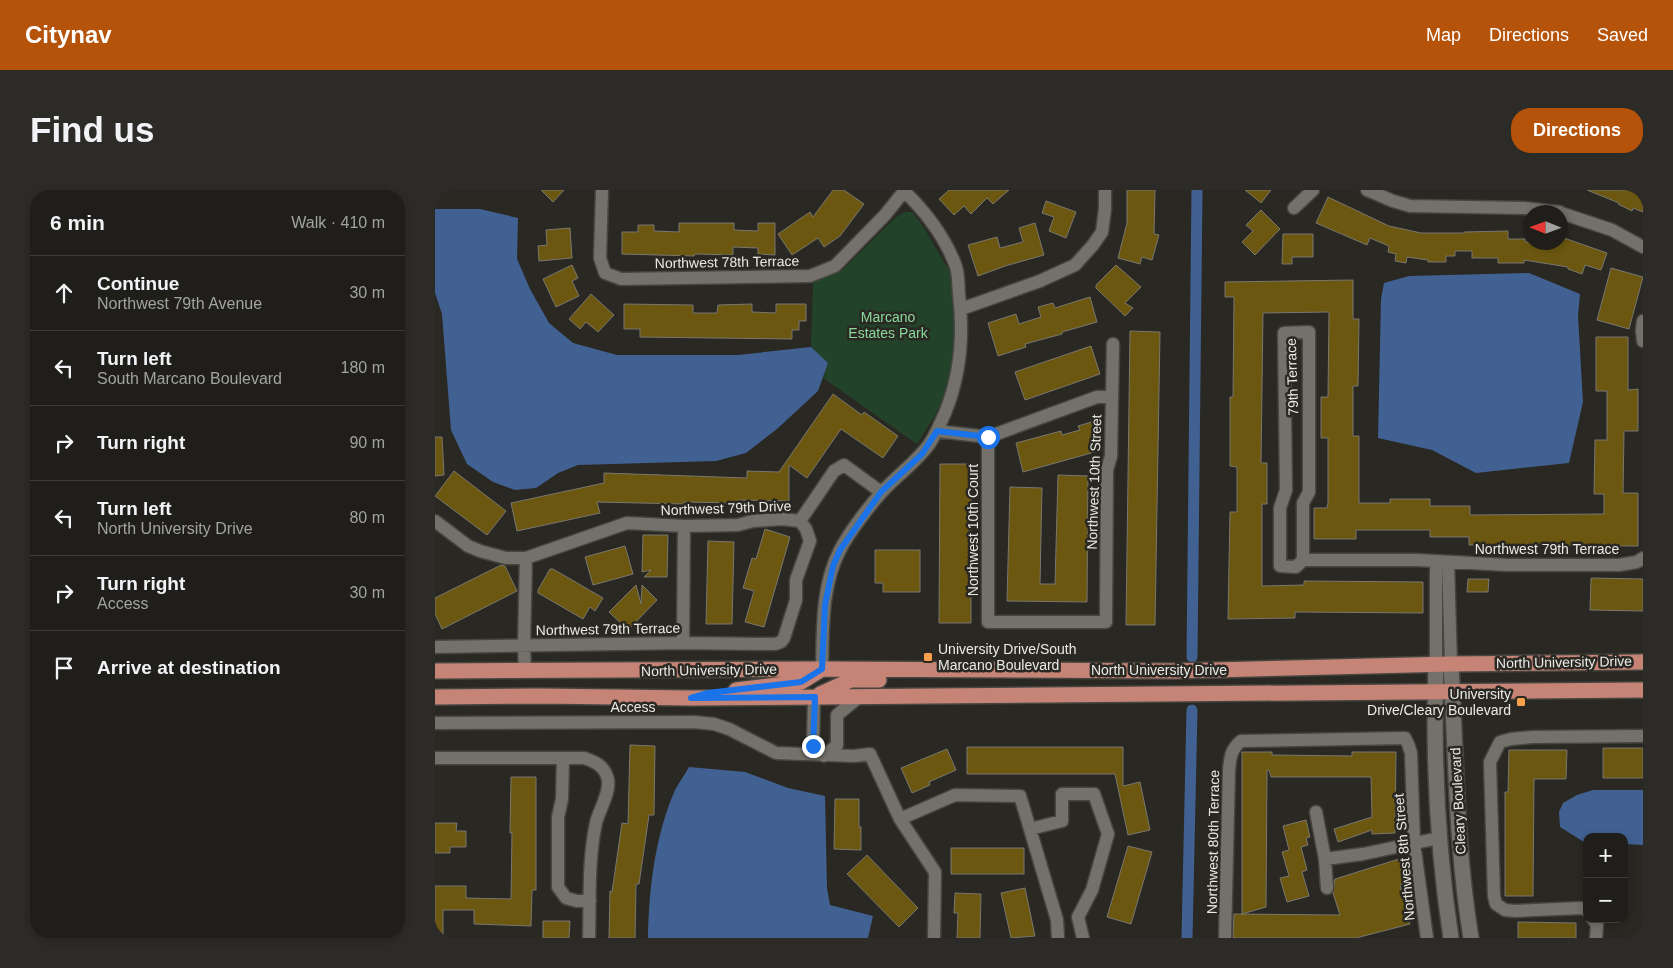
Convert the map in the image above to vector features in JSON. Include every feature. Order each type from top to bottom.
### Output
[{"type":"main road","name":"North University Drive","points":[[435,671],[822,669],[1175,672],[1436,664],[1643,662]]},
{"type":"main road","points":[[691,698],[708,693],[801,682],[822,669]]},
{"type":"main road","points":[[815,697],[851,680],[983,677],[988,676],[993,670]]},
{"type":"main road","points":[[539,696],[553,671]]},
{"type":"main road","name":"North University Drive","points":[[435,697],[691,698],[1643,690]]},
{"type":"street","name":"Northwest 78th Terrace","points":[[602,190],[600,258],[605,273],[621,279],[810,276],[835,266],[885,215],[904,190]]},
{"type":"street","points":[[822,669],[825,605],[833,566],[848,537],[881,492],[922,454],[937,431],[951,398],[959,366],[962,342],[961,309],[956,266],[943,238],[926,214],[904,190]]},
{"type":"street","points":[[961,309],[1040,281],[1075,265],[1102,232],[1105,190]]},
{"type":"street","points":[[1294,208],[1313,190]]},
{"type":"street","points":[[1367,190],[1411,206],[1523,208]]},
{"type":"street","points":[[1568,215],[1612,230],[1643,248]]},
{"type":"street","points":[[1643,321],[1643,342]]},
{"type":"street","name":"79th Terrace","points":[[1309,332],[1309,492],[1303,503],[1303,560],[1296,566],[1280,566],[1280,508],[1286,490],[1285,333],[1309,332]]},
{"type":"street","name":"Northwest 10th Street","points":[[988,622],[1106,622],[1107,470],[1111,456],[1113,344]]},
{"type":"street","points":[[937,431],[988,437],[1097,397],[1111,397]]},
{"type":"street","name":"Northwest 10th Court","points":[[988,437],[988,622]]},
{"type":"street","points":[[800,520],[834,470],[844,465],[881,492]]},
{"type":"street","name":"Northwest 79th Drive","points":[[435,521],[468,546],[480,551],[506,558],[526,558],[627,523],[684,526],[738,524],[782,519],[800,520]]},
{"type":"street","name":"Northwest 79th Terrace","points":[[435,647],[683,643],[775,644],[781,642],[797,600],[796,580],[810,541],[806,529],[800,520]]},
{"type":"street","points":[[683,643],[684,526]]},
{"type":"street","points":[[525,671],[526,558]]},
{"type":"street","name":"Northwest 79th Terrace","points":[[1303,560],[1417,560],[1507,565],[1619,565],[1637,562],[1643,558]]},
{"type":"street","points":[[1442,562],[1451,664]]},
{"type":"street","points":[[1436,664],[1442,562]]},
{"type":"street","name":"Cleary Boulevard","points":[[1436,664],[1434,754],[1439,838],[1451,938]]},
{"type":"street","name":"Cleary Boulevard","points":[[1451,664],[1460,843],[1471,938]]},
{"type":"street","points":[[815,697],[813,746],[824,756],[837,744],[837,715],[859,697]]},
{"type":"street","name":"Access","points":[[435,722],[694,722],[714,724],[729,729],[776,753],[824,756],[870,754],[900,819]]},
{"type":"street","points":[[1583,909],[1505,910],[1496,904],[1490,762],[1499,742],[1511,739],[1643,736]]},
{"type":"street","name":"Northwest 80th Terrace","points":[[1225,938],[1229,770],[1230,756],[1234,747],[1241,741],[1405,738],[1408,744]]},
{"type":"street","name":"Northwest 8th Street","points":[[1408,744],[1411,753],[1414,843],[1425,938]]},
{"type":"street","points":[[435,758],[584,758],[602,767],[609,786],[596,822],[593,843],[589,938]]},
{"type":"street","points":[[563,759],[562,798],[558,818],[558,887],[566,898],[577,901],[590,901]]},
{"type":"street","points":[[1029,829],[1062,822],[1062,794],[1094,794],[1108,834],[1092,890],[1078,917],[1083,938]]},
{"type":"street","points":[[934,938],[935,872],[900,819],[955,795],[1020,796],[1057,920],[1058,938]]},
{"type":"street","points":[[1316,812],[1325,859],[1327,888]]},
{"type":"street","points":[[1325,859],[1363,854],[1439,838]]},
{"type":"street","points":[[1596,923],[1597,938]]},
{"type":"green space","name":"Marcano Estates Park","points":[[904,212],[912,212],[923,226],[950,272],[960,320],[952,381],[934,417],[917,444],[823,378],[828,363],[811,347],[813,281],[841,271],[894,219]]},
{"type":"water","points":[[435,209],[480,209],[518,218],[517,259],[530,289],[549,323],[573,343],[617,355],[738,355],[811,347],[828,363],[818,391],[777,429],[746,453],[716,461],[578,465],[558,473],[536,488],[515,490],[493,482],[467,464],[451,430],[442,314],[435,293]]},
{"type":"water","points":[[1529,273],[1580,294],[1578,316],[1583,402],[1569,463],[1476,473],[1432,450],[1378,438],[1381,299],[1384,283],[1409,276]]},
{"type":"water","points":[[689,767],[745,772],[788,788],[825,796],[827,888],[830,905],[873,916],[868,938],[648,938],[654,862],[662,826],[675,790]]},
{"type":"water","points":[[1593,790],[1643,790],[1643,845],[1628,844],[1628,833],[1583,833],[1583,841],[1560,827],[1559,812],[1563,803],[1577,795]]},
{"type":"building","points":[[541,190],[564,190],[553,202]]},
{"type":"building","points":[[833,190],[844,190],[864,204],[840,236],[824,247],[818,238],[792,255],[778,234],[810,212],[813,217]]},
{"type":"building","points":[[949,190],[1009,190],[993,204],[987,198],[971,214],[964,206],[954,215],[939,199]]},
{"type":"building","points":[[1127,190],[1155,190],[1154,234],[1159,235],[1152,260],[1142,257],[1140,264],[1118,258],[1127,223]]},
{"type":"building","points":[[1245,190],[1271,190],[1261,203]]},
{"type":"building","points":[[1587,190],[1643,190],[1643,212],[1633,208],[1632,211],[1619,203]]},
{"type":"building","points":[[1328,197],[1389,226],[1421,233],[1508,231],[1508,239],[1523,239],[1523,250],[1568,250],[1568,239],[1607,253],[1601,270],[1585,265],[1582,274],[1568,269],[1568,267],[1524,260],[1524,263],[1498,263],[1498,258],[1472,258],[1472,251],[1455,251],[1455,256],[1446,256],[1446,262],[1428,262],[1428,260],[1407,257],[1406,263],[1395,261],[1396,254],[1388,252],[1389,246],[1370,238],[1367,245],[1316,223]]},
{"type":"building","points":[[1046,201],[1076,212],[1066,238],[1049,231],[1054,217],[1042,213]]},
{"type":"building","points":[[1261,210],[1280,229],[1255,255],[1242,242],[1253,231],[1246,225]]},
{"type":"building","points":[[679,223],[734,223],[734,230],[758,231],[758,223],[775,223],[775,255],[758,254],[758,248],[733,247],[733,255],[622,254],[622,232],[638,232],[638,225],[654,225],[654,231],[679,232]]},
{"type":"building","points":[[1035,223],[1044,255],[978,276],[968,245],[997,237],[1000,248],[1023,242],[1019,228]]},
{"type":"building","points":[[570,228],[572,258],[539,261],[538,246],[547,245],[546,230]]},
{"type":"building","points":[[1283,234],[1313,234],[1313,257],[1292,257],[1292,264],[1282,264]]},
{"type":"building","points":[[572,265],[578,278],[572,281],[579,296],[556,307],[543,279]]},
{"type":"building","points":[[1116,265],[1141,287],[1125,303],[1133,308],[1125,316],[1096,288],[1096,285]]},
{"type":"building","points":[[1611,268],[1643,277],[1629,329],[1597,320]]},
{"type":"building","points":[[1353,280],[1353,319],[1359,319],[1358,386],[1353,386],[1353,436],[1359,436],[1359,503],[1390,503],[1390,499],[1430,499],[1430,506],[1470,506],[1470,515],[1604,514],[1604,494],[1594,494],[1595,440],[1607,440],[1607,391],[1596,391],[1596,337],[1628,337],[1628,390],[1638,389],[1638,431],[1624,431],[1623,493],[1638,493],[1638,546],[1469,545],[1469,537],[1430,537],[1430,530],[1356,530],[1356,539],[1314,539],[1314,508],[1327,508],[1328,503],[1328,438],[1321,438],[1321,397],[1328,397],[1329,312],[1263,313],[1261,463],[1267,463],[1267,504],[1262,504],[1262,586],[1304,585],[1304,581],[1423,582],[1423,613],[1295,612],[1295,618],[1228,619],[1230,512],[1237,512],[1237,467],[1230,466],[1230,397],[1233,397],[1234,297],[1225,297],[1225,282]]},
{"type":"building","points":[[591,294],[614,315],[598,332],[586,322],[580,329],[569,319]]},
{"type":"building","points":[[1090,297],[1097,322],[1025,344],[1026,347],[998,356],[988,323],[1016,314],[1019,324],[1041,317],[1038,307],[1053,303],[1055,308]]},
{"type":"building","points":[[624,304],[693,305],[693,313],[717,313],[718,305],[752,304],[752,312],[776,313],[776,304],[806,304],[806,321],[799,321],[799,330],[792,330],[792,339],[640,337],[640,329],[624,329]]},
{"type":"building","points":[[1130,331],[1160,332],[1155,625],[1126,625]]},
{"type":"building","points":[[1091,346],[1100,374],[1025,400],[1015,372]]},
{"type":"building","points":[[833,394],[862,415],[864,412],[898,436],[883,458],[841,429],[807,478],[789,465],[789,501],[738,500],[738,503],[684,502],[684,504],[597,502],[600,513],[517,531],[511,503],[604,483],[604,473],[747,478],[747,471],[779,472]]},
{"type":"building","points":[[1095,421],[1102,450],[1023,472],[1016,443],[1061,431],[1062,435],[1080,430],[1078,426]]},
{"type":"building","points":[[435,437],[442,437],[444,475],[435,476]]},
{"type":"building","points":[[940,464],[971,464],[971,486],[969,487],[971,487],[971,623],[939,623]]},
{"type":"building","points":[[454,471],[506,511],[487,535],[435,496]]},
{"type":"building","points":[[1058,475],[1088,476],[1087,602],[1007,601],[1010,487],[1042,488],[1040,584],[1055,584]]},
{"type":"building","points":[[765,529],[790,537],[764,627],[745,622],[754,591],[743,588],[752,558],[756,559]]},
{"type":"building","points":[[643,535],[668,535],[667,577],[644,577],[651,570],[642,572]]},
{"type":"building","points":[[708,541],[734,542],[732,624],[706,624]]},
{"type":"building","points":[[625,546],[633,574],[593,585],[585,557]]},
{"type":"building","points":[[875,550],[920,550],[920,592],[883,592],[883,583],[875,583]]},
{"type":"building","points":[[501,565],[505,566],[517,591],[442,629],[435,614],[435,598]]},
{"type":"building","points":[[550,569],[603,598],[595,611],[590,607],[583,619],[538,593]]},
{"type":"building","points":[[1591,578],[1643,579],[1643,611],[1590,610]]},
{"type":"building","points":[[1468,579],[1489,579],[1488,592],[1467,592]]},
{"type":"building","points":[[636,585],[641,604],[642,585],[657,600],[628,630],[609,612]]},
{"type":"building","points":[[630,745],[655,746],[654,815],[649,815],[639,884],[636,884],[635,938],[609,938],[610,891],[612,892],[622,823],[628,824]]},
{"type":"building","points":[[967,747],[1123,747],[1123,786],[1140,782],[1150,830],[1128,835],[1115,774],[967,774]]},
{"type":"building","points":[[1603,748],[1643,748],[1643,778],[1603,778]]},
{"type":"building","points":[[947,749],[956,770],[929,782],[930,785],[912,793],[901,768]]},
{"type":"building","points":[[1509,750],[1567,750],[1566,779],[1534,779],[1533,896],[1505,896],[1505,792],[1508,792]]},
{"type":"building","points":[[1242,752],[1272,752],[1272,755],[1352,756],[1352,752],[1396,752],[1395,833],[1372,834],[1372,830],[1338,842],[1334,829],[1372,817],[1371,777],[1271,777],[1269,770],[1267,770],[1266,907],[1242,914]]},
{"type":"building","points":[[511,777],[536,777],[536,890],[532,890],[531,926],[474,924],[474,910],[443,910],[443,938],[435,938],[435,886],[466,886],[466,898],[511,899]]},
{"type":"building","points":[[835,799],[859,799],[861,850],[834,849]]},
{"type":"building","points":[[1306,820],[1310,837],[1306,838],[1308,845],[1301,847],[1307,870],[1302,872],[1309,896],[1287,902],[1280,878],[1289,876],[1282,852],[1289,850],[1283,826]]},
{"type":"building","points":[[435,823],[457,823],[456,831],[466,831],[466,847],[450,847],[450,853],[435,853]]},
{"type":"building","points":[[1128,846],[1152,852],[1131,924],[1107,917]]},
{"type":"building","points":[[951,848],[1024,848],[1024,874],[951,874]]},
{"type":"building","points":[[867,855],[918,908],[899,927],[847,874]]},
{"type":"building","points":[[1399,859],[1406,883],[1400,885],[1410,924],[1356,938],[1233,938],[1234,914],[1340,915],[1333,893],[1335,879]]},
{"type":"building","points":[[1025,888],[1035,936],[1011,938],[1001,893]]},
{"type":"building","points":[[955,893],[981,894],[980,938],[957,938],[958,913],[954,913]]},
{"type":"building","points":[[543,921],[570,921],[569,938],[543,938]]},
{"type":"building","points":[[1518,922],[1576,923],[1576,938],[1518,938]]},
{"type":"waterway","points":[[1192,657],[1197,190]]},
{"type":"waterway","points":[[1187,938],[1192,710]]},
{"type":"place","name":"University Drive/South Marcano Boulevard","points":[[928,657]]},
{"type":"place","name":"University Drive/Cleary Boulevard","points":[[1521,702]]},
{"type":"route","points":[[813,746],[815,697],[691,698],[708,693],[801,682],[822,669],[825,605],[828,585],[833,566],[848,537],[881,492],[922,454],[937,431],[988,437]]}]
